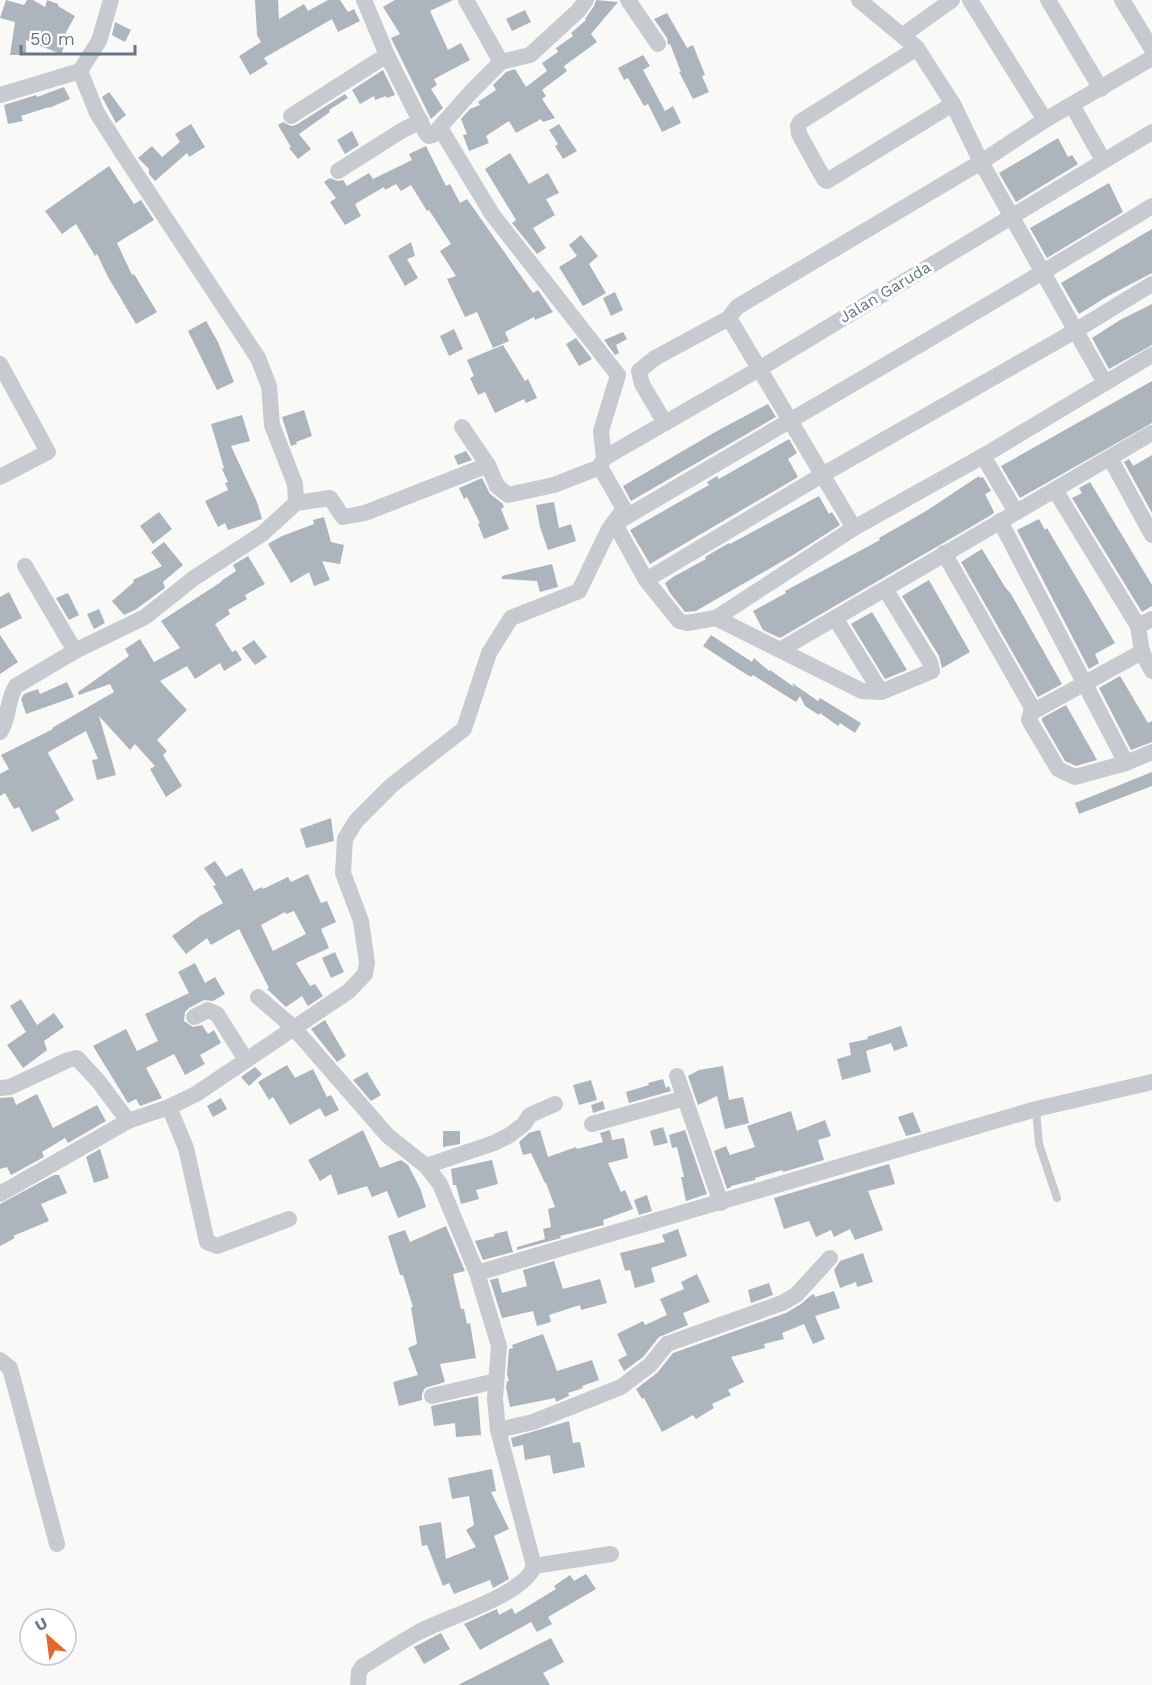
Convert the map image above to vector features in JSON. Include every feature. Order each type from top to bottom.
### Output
[{"type":"street","points":[[0,95],[80,71],[99,41],[111,0]]},
{"type":"street","points":[[364,0],[387,55],[429,136],[441,128],[471,92],[501,62],[530,55],[578,11],[586,0]]},
{"type":"street","points":[[466,0],[501,62]]},
{"type":"street","points":[[628,0],[657,44]]},
{"type":"street","points":[[859,0],[917,48],[953,104],[981,162],[1105,383]]},
{"type":"street","points":[[903,35],[952,0]]},
{"type":"street","points":[[970,0],[1045,120]]},
{"type":"street","points":[[1048,0],[1101,88]]},
{"type":"street","points":[[1122,0],[1152,49]]},
{"type":"street","points":[[917,48],[800,122],[799,134],[824,179],[827,181],[953,104]]},
{"type":"street","points":[[291,116],[387,55]]},
{"type":"street","points":[[665,423],[642,384],[639,371],[655,358],[729,318],[737,307],[981,162],[1045,120],[1152,58]]},
{"type":"street","points":[[80,71],[97,113],[258,358],[269,386],[272,425],[295,484],[296,503]]},
{"type":"street","points":[[1072,105],[1103,160]]},
{"type":"street","points":[[338,171],[401,130],[421,121]]},
{"type":"street","points":[[0,1194],[128,1121],[169,1107],[196,1094],[349,991],[365,974],[367,963],[361,921],[343,873],[345,839],[356,820],[392,785],[464,729],[489,652],[511,618],[579,591],[613,524],[624,509],[602,462],[601,430],[618,375],[492,214],[441,128]]},
{"type":"street","name":"Jalan Garuda","points":[[488,465],[497,486],[508,495],[554,485],[602,462],[1152,132]]},
{"type":"street","points":[[613,524],[789,419],[1043,273],[1152,206]]},
{"type":"street","points":[[646,580],[1152,284]]},
{"type":"street","points":[[729,318],[854,528]]},
{"type":"street","points":[[613,524],[646,580],[679,621],[687,623],[716,618],[854,528],[983,456],[1152,355]]},
{"type":"street","points":[[0,364],[48,452],[0,477]]},
{"type":"street","points":[[2,724],[11,694],[16,686],[75,651],[145,617],[194,578],[262,534],[296,503],[330,498],[344,517],[429,490],[488,465],[462,427]]},
{"type":"street","points":[[780,650],[1152,433]]},
{"type":"street","points":[[983,456],[1016,512]]},
{"type":"street","points":[[1110,458],[1152,535]]},
{"type":"street","points":[[1055,490],[1145,622],[1142,652],[1152,670]]},
{"type":"street","points":[[1000,521],[1126,763]]},
{"type":"street","points":[[944,553],[1034,711]]},
{"type":"street","points":[[25,566],[75,651]]},
{"type":"street","points":[[716,618],[862,691],[881,693],[932,671],[885,589]]},
{"type":"street","points":[[835,618],[881,693]]},
{"type":"street","points":[[1142,652],[1031,712],[1029,720],[1058,770],[1075,777],[1126,763],[1152,752]]},
{"type":"street","points":[[258,997],[293,1027],[388,1136],[426,1166],[440,1184],[477,1273],[500,1346],[495,1399],[498,1430],[534,1566],[532,1572],[503,1596],[420,1631],[363,1666],[359,1672],[358,1685]]},
{"type":"street","points":[[194,1017],[208,1010],[217,1014],[246,1060]]},
{"type":"street","points":[[0,1088],[10,1087],[77,1058],[99,1082],[128,1121]]},
{"type":"street","points":[[678,1076],[721,1203]]},
{"type":"street","points":[[477,1273],[1036,1109],[1152,1082]]},
{"type":"street","points":[[592,1124],[685,1098]]},
{"type":"street","points":[[426,1166],[494,1143],[510,1135],[524,1124],[530,1115],[555,1104]]},
{"type":"street","points":[[169,1107],[186,1148],[207,1242],[217,1246],[289,1219]]},
{"type":"street","points":[[498,1430],[533,1422],[621,1387],[650,1365],[667,1344],[782,1303],[796,1295],[830,1258]]},
{"type":"street","points":[[0,1360],[10,1368],[57,1544]]},
{"type":"street","points":[[432,1396],[496,1381]]},
{"type":"street","points":[[534,1566],[611,1554]]},
{"type":"lane","points":[[1036,1109],[1039,1144],[1057,1198]]},
{"type":"building","points":[[6,0],[24,5],[27,0],[33,0],[45,7],[47,0],[58,4],[75,16],[64,36],[68,37],[61,54],[26,40],[26,55],[10,55],[15,22],[0,18]]},
{"type":"building","points":[[255,0],[278,0],[279,19],[304,4],[308,11],[328,0],[340,0],[348,12],[354,9],[360,21],[338,32],[332,19],[264,58],[268,64],[250,75],[239,56],[261,42],[257,35]]},
{"type":"building","points":[[395,0],[453,0],[430,11],[448,50],[461,43],[470,60],[434,79],[437,85],[431,89],[443,108],[431,119],[391,38],[400,34],[383,7]]},
{"type":"building","points":[[596,0],[618,2],[591,34],[597,42],[564,66],[567,71],[542,90],[546,96],[542,99],[555,118],[543,122],[541,119],[516,133],[509,121],[486,136],[489,143],[469,151],[463,135],[467,134],[461,119],[470,109],[480,105],[478,102],[496,90],[493,85],[506,72],[515,69],[526,87],[547,71],[542,63],[558,52],[556,48],[573,36],[571,33],[586,20]]},
{"type":"building","points":[[525,10],[531,22],[512,31],[506,19]]},
{"type":"building","points":[[667,13],[687,48],[693,45],[705,75],[702,76],[709,92],[693,99],[679,72],[681,72],[670,44],[668,45],[667,38],[654,19]]},
{"type":"building","points":[[115,22],[131,30],[125,42],[112,35]]},
{"type":"building","points":[[643,55],[650,66],[643,70],[665,111],[673,106],[681,123],[662,132],[648,104],[644,106],[628,78],[624,80],[618,68]]},
{"type":"building","points":[[383,70],[395,95],[375,100],[374,96],[360,104],[352,90]]},
{"type":"building","points":[[64,87],[70,99],[21,116],[23,121],[8,124],[4,105],[36,95],[37,97]]},
{"type":"building","points":[[109,92],[126,115],[116,123],[102,97]]},
{"type":"building","points":[[345,94],[348,98],[299,134],[311,149],[298,159],[289,148],[291,147],[278,125],[283,122],[291,126],[296,125]]},
{"type":"building","points":[[191,124],[205,147],[189,157],[187,153],[155,181],[149,174],[149,169],[138,158],[152,146],[162,157],[180,142],[175,134]]},
{"type":"building","points":[[559,124],[577,151],[563,159],[555,146],[558,144],[549,130]]},
{"type":"building","points":[[352,131],[359,145],[345,154],[337,140]]},
{"type":"building","points":[[1058,138],[1068,157],[1072,155],[1078,164],[1016,202],[999,173]]},
{"type":"building","points":[[426,146],[446,186],[450,184],[460,203],[467,199],[533,293],[538,290],[553,312],[535,320],[534,317],[505,332],[509,341],[493,348],[477,312],[465,317],[447,279],[456,276],[440,251],[451,244],[411,185],[401,191],[396,184],[385,190],[384,187],[355,204],[361,216],[345,225],[330,202],[336,198],[324,182],[330,178],[343,180],[347,186],[369,173],[373,179],[412,160],[409,154]]},
{"type":"building","points":[[510,153],[529,184],[548,173],[559,193],[546,199],[555,215],[533,228],[546,248],[537,254],[512,223],[516,220],[485,169]]},
{"type":"building","points":[[109,166],[134,204],[141,200],[154,220],[117,243],[132,275],[134,274],[157,312],[136,324],[97,254],[95,256],[76,224],[62,234],[45,211]]},
{"type":"building","points":[[1109,183],[1123,212],[1047,258],[1030,228]]},
{"type":"building","points":[[1152,229],[1152,273],[1079,314],[1061,283]]},
{"type":"building","points":[[581,235],[598,256],[589,264],[606,293],[583,306],[559,267],[577,256],[569,245]]},
{"type":"building","points":[[411,242],[415,256],[407,259],[418,278],[405,286],[388,256]]},
{"type":"building","points":[[615,292],[623,310],[611,316],[603,298]]},
{"type":"building","points":[[1152,304],[1152,345],[1109,369],[1092,338],[1120,320]]},
{"type":"building","points":[[206,321],[218,342],[234,382],[217,390],[188,331]]},
{"type":"building","points":[[454,329],[463,349],[449,356],[440,336]]},
{"type":"building","points":[[623,332],[627,339],[616,345],[619,353],[615,355],[604,340]]},
{"type":"building","points":[[576,338],[592,359],[579,366],[566,344]]},
{"type":"building","points":[[503,345],[525,381],[528,379],[537,398],[526,403],[524,399],[495,413],[485,392],[478,395],[470,378],[474,376],[467,360]]},
{"type":"building","points":[[1152,381],[1152,423],[1020,498],[1001,466]]},
{"type":"building","points":[[768,404],[776,417],[631,501],[623,486]]},
{"type":"building","points":[[304,410],[312,436],[291,446],[282,417]]},
{"type":"building","points":[[242,415],[250,441],[231,446],[257,502],[262,519],[228,530],[225,523],[218,527],[205,501],[228,490],[225,483],[228,482],[222,469],[224,468],[211,424]]},
{"type":"building","points":[[789,439],[797,453],[788,459],[798,477],[650,564],[630,530],[709,485],[707,482],[717,476],[719,479]]},
{"type":"building","points":[[466,451],[472,460],[458,465],[454,456]]},
{"type":"building","points":[[1152,455],[1152,513],[1124,462],[1129,459],[1133,466]]},
{"type":"building","points":[[979,476],[983,477],[991,491],[985,494],[993,514],[780,638],[763,630],[753,611],[786,593],[785,591],[880,540],[879,538],[926,511]]},
{"type":"building","points":[[482,478],[490,494],[502,503],[504,507],[501,509],[509,529],[484,539],[478,524],[480,523],[467,497],[464,499],[459,488]]},
{"type":"building","points":[[1090,482],[1152,585],[1152,606],[1142,612],[1072,498],[1082,493],[1079,488]]},
{"type":"building","points":[[819,496],[829,514],[832,512],[840,525],[696,611],[685,612],[670,593],[665,583],[673,577],[729,543]]},
{"type":"building","points":[[554,502],[559,528],[571,524],[576,541],[548,550],[540,527],[536,505]]},
{"type":"building","points":[[159,512],[172,529],[153,544],[140,526]]},
{"type":"building","points":[[324,517],[331,542],[344,545],[340,564],[322,561],[330,580],[314,586],[309,572],[291,583],[268,544],[314,524],[313,520]]},
{"type":"building","points":[[1039,519],[1045,530],[1047,528],[1115,643],[1095,654],[1099,663],[1089,669],[1017,530]]},
{"type":"building","points":[[164,542],[183,565],[163,582],[165,588],[135,610],[124,615],[112,601],[134,582],[133,580],[162,566],[151,552]]},
{"type":"building","points":[[982,549],[1011,594],[1062,684],[1038,697],[961,562]]},
{"type":"building","points":[[248,556],[265,584],[245,595],[247,599],[228,610],[230,614],[215,624],[232,652],[236,650],[242,660],[224,671],[220,663],[195,679],[187,666],[160,681],[187,710],[157,740],[167,751],[163,755],[182,786],[166,797],[150,769],[155,766],[135,744],[130,750],[99,716],[116,775],[97,780],[92,760],[98,759],[86,731],[50,751],[48,753],[74,800],[55,811],[60,819],[32,832],[19,807],[14,809],[5,793],[0,796],[0,774],[9,769],[1,755],[53,729],[114,692],[110,684],[79,695],[78,692],[129,656],[125,649],[140,639],[154,662],[180,648],[161,621],[236,571],[233,565]]},
{"type":"building","points":[[552,564],[558,587],[540,592],[537,581],[502,579],[502,576]]},
{"type":"building","points":[[929,580],[970,652],[942,668],[939,656],[902,596]]},
{"type":"building","points":[[9,592],[22,618],[0,629],[0,597]]},
{"type":"building","points":[[68,593],[79,615],[69,620],[56,598]]},
{"type":"building","points":[[99,609],[105,623],[94,629],[87,614]]},
{"type":"building","points":[[872,612],[907,670],[885,679],[851,624]]},
{"type":"building","points":[[0,635],[18,662],[0,674]]},
{"type":"building","points":[[711,635],[752,662],[754,658],[794,687],[792,683],[818,701],[820,698],[861,723],[855,733],[840,723],[838,726],[805,706],[800,696],[796,702],[753,675],[751,677],[741,671],[703,646]]},
{"type":"building","points":[[254,640],[267,657],[255,665],[242,648]]},
{"type":"building","points":[[1120,676],[1148,723],[1152,721],[1152,742],[1131,750],[1099,688]]},
{"type":"building","points":[[67,682],[74,697],[26,714],[21,699],[24,694],[38,689],[40,694]]},
{"type":"building","points":[[1066,705],[1097,760],[1076,766],[1065,761],[1042,721],[1042,718]]},
{"type":"building","points":[[1152,772],[1152,786],[1079,814],[1075,803]]},
{"type":"building","points":[[331,818],[334,841],[306,848],[300,829]]},
{"type":"building","points":[[215,861],[226,877],[242,868],[254,891],[288,877],[291,882],[308,874],[321,903],[327,901],[336,922],[321,929],[329,948],[296,963],[310,986],[315,984],[323,996],[308,1006],[302,996],[286,1007],[267,989],[269,988],[239,929],[211,945],[207,938],[186,954],[172,936],[223,903],[213,886],[216,885],[204,868]],"holes":[[[294,911],[306,934],[273,951],[261,925],[285,912],[286,914]]]},
{"type":"building","points":[[335,952],[344,972],[331,978],[322,958]]},
{"type":"building","points":[[195,963],[205,983],[215,977],[225,994],[213,1001],[204,1000],[189,1008],[185,1012],[184,1021],[193,1027],[202,1025],[208,1034],[214,1030],[221,1043],[200,1055],[205,1064],[185,1075],[174,1054],[146,1068],[162,1098],[140,1106],[136,1099],[128,1103],[93,1046],[126,1029],[137,1051],[158,1041],[145,1014],[189,993],[178,972]]},
{"type":"building","points":[[21,999],[37,1025],[54,1013],[64,1027],[44,1041],[47,1050],[23,1068],[7,1045],[26,1032],[10,1006]]},
{"type":"building","points":[[325,1020],[346,1056],[337,1062],[311,1029]]},
{"type":"building","points":[[901,1026],[908,1046],[894,1051],[891,1043],[866,1051],[871,1072],[842,1080],[837,1059],[851,1055],[849,1043],[868,1039],[867,1037]]},
{"type":"building","points":[[287,1065],[295,1078],[313,1069],[327,1097],[331,1095],[339,1110],[325,1117],[320,1108],[290,1125],[273,1097],[269,1100],[258,1082]]},
{"type":"building","points":[[723,1066],[729,1100],[743,1097],[749,1123],[725,1129],[717,1096],[698,1105],[688,1076],[699,1070]]},
{"type":"building","points":[[255,1067],[262,1074],[249,1086],[241,1077]]},
{"type":"building","points":[[367,1072],[381,1095],[371,1101],[353,1080]]},
{"type":"building","points":[[663,1079],[666,1088],[669,1086],[671,1091],[629,1103],[626,1092]]},
{"type":"building","points":[[591,1080],[597,1100],[579,1105],[573,1085]]},
{"type":"building","points":[[37,1094],[53,1128],[97,1105],[106,1121],[68,1143],[65,1138],[42,1152],[44,1157],[11,1175],[7,1167],[0,1169],[0,1098],[13,1097],[16,1105]]},
{"type":"building","points":[[221,1098],[227,1109],[213,1117],[207,1106]]},
{"type":"building","points":[[603,1101],[605,1109],[593,1113],[591,1105]]},
{"type":"building","points":[[791,1111],[797,1131],[825,1120],[831,1136],[818,1140],[824,1160],[755,1178],[755,1180],[727,1189],[714,1151],[726,1146],[730,1155],[755,1147],[747,1126]]},
{"type":"building","points":[[913,1112],[921,1132],[906,1136],[898,1117]]},
{"type":"building","points":[[663,1127],[668,1143],[654,1146],[650,1131]]},
{"type":"building","points":[[363,1130],[380,1168],[401,1160],[408,1165],[420,1188],[426,1207],[398,1218],[387,1191],[372,1197],[367,1186],[338,1195],[331,1174],[320,1181],[308,1160]]},
{"type":"building","points":[[540,1130],[548,1157],[576,1147],[577,1149],[603,1142],[600,1133],[610,1130],[612,1140],[624,1138],[628,1158],[608,1163],[621,1192],[625,1190],[633,1209],[603,1220],[604,1225],[517,1250],[517,1247],[545,1239],[543,1229],[551,1227],[548,1209],[555,1207],[531,1153],[523,1155],[519,1142],[529,1133]]},
{"type":"building","points":[[685,1130],[707,1194],[686,1201],[681,1177],[684,1177],[677,1147],[672,1148],[669,1135]]},
{"type":"building","points":[[443,1131],[460,1131],[460,1144],[443,1147]]},
{"type":"building","points":[[100,1149],[109,1178],[94,1183],[86,1157]]},
{"type":"building","points":[[492,1160],[498,1184],[476,1190],[479,1199],[461,1204],[456,1185],[453,1185],[451,1169]]},
{"type":"building","points":[[889,1164],[895,1184],[868,1191],[883,1230],[855,1240],[850,1229],[834,1237],[831,1230],[816,1237],[809,1221],[784,1229],[774,1198]]},
{"type":"building","points":[[54,1175],[59,1175],[67,1193],[41,1204],[49,1221],[13,1236],[15,1238],[0,1246],[0,1204]]},
{"type":"building","points":[[647,1195],[652,1211],[639,1215],[634,1200]]},
{"type":"building","points":[[446,1226],[465,1271],[453,1274],[461,1309],[464,1309],[467,1324],[470,1323],[476,1358],[440,1364],[445,1382],[425,1388],[422,1400],[399,1406],[393,1382],[418,1375],[408,1348],[417,1344],[411,1307],[413,1307],[388,1236],[405,1230],[410,1242]]},
{"type":"building","points":[[678,1229],[687,1256],[651,1268],[655,1282],[635,1288],[630,1270],[625,1271],[620,1253],[665,1242],[662,1235]]},
{"type":"building","points":[[507,1231],[513,1252],[483,1260],[475,1241]]},
{"type":"building","points":[[863,1253],[873,1282],[857,1287],[856,1282],[840,1288],[834,1270],[840,1261]]},
{"type":"building","points":[[554,1261],[563,1289],[600,1279],[607,1303],[581,1310],[580,1305],[549,1315],[551,1322],[537,1326],[533,1311],[502,1318],[490,1280],[498,1278],[502,1293],[527,1286],[523,1270]]},
{"type":"building","points":[[697,1274],[710,1302],[683,1313],[688,1325],[659,1337],[643,1357],[624,1371],[618,1360],[627,1355],[617,1334],[643,1321],[645,1325],[667,1315],[660,1299],[684,1289],[681,1282]]},
{"type":"building","points":[[769,1283],[773,1295],[751,1303],[748,1290]]},
{"type":"building","points":[[834,1291],[840,1308],[815,1316],[825,1339],[813,1344],[804,1324],[782,1333],[784,1339],[764,1344],[765,1348],[731,1357],[744,1382],[728,1390],[731,1395],[712,1404],[714,1408],[696,1419],[693,1415],[662,1432],[644,1398],[642,1399],[636,1389],[657,1373],[673,1353],[786,1313],[814,1294],[815,1297]]},
{"type":"building","points":[[543,1334],[557,1371],[592,1360],[599,1380],[568,1393],[569,1396],[556,1402],[555,1398],[510,1407],[506,1387],[509,1381],[507,1374],[509,1349],[513,1348],[512,1345]]},
{"type":"building","points":[[478,1396],[481,1435],[456,1437],[455,1423],[434,1426],[431,1406]]},
{"type":"building","points":[[569,1421],[573,1443],[580,1442],[585,1467],[553,1474],[550,1455],[525,1460],[523,1445],[513,1447],[511,1438]]},
{"type":"building","points":[[492,1469],[496,1491],[491,1492],[509,1529],[494,1536],[509,1579],[493,1588],[490,1580],[454,1594],[449,1583],[443,1586],[427,1545],[422,1546],[419,1526],[441,1522],[446,1559],[476,1547],[466,1530],[474,1525],[469,1496],[452,1499],[448,1478]]},
{"type":"building","points":[[586,1574],[596,1589],[548,1617],[552,1624],[537,1632],[531,1622],[480,1650],[464,1624],[497,1609],[499,1615],[512,1608],[515,1614],[556,1589],[554,1586],[570,1575],[574,1581]]},
{"type":"building","points":[[441,1633],[450,1649],[424,1664],[414,1647]]},
{"type":"building","points":[[551,1638],[564,1662],[543,1673],[550,1685],[458,1685]]}]
